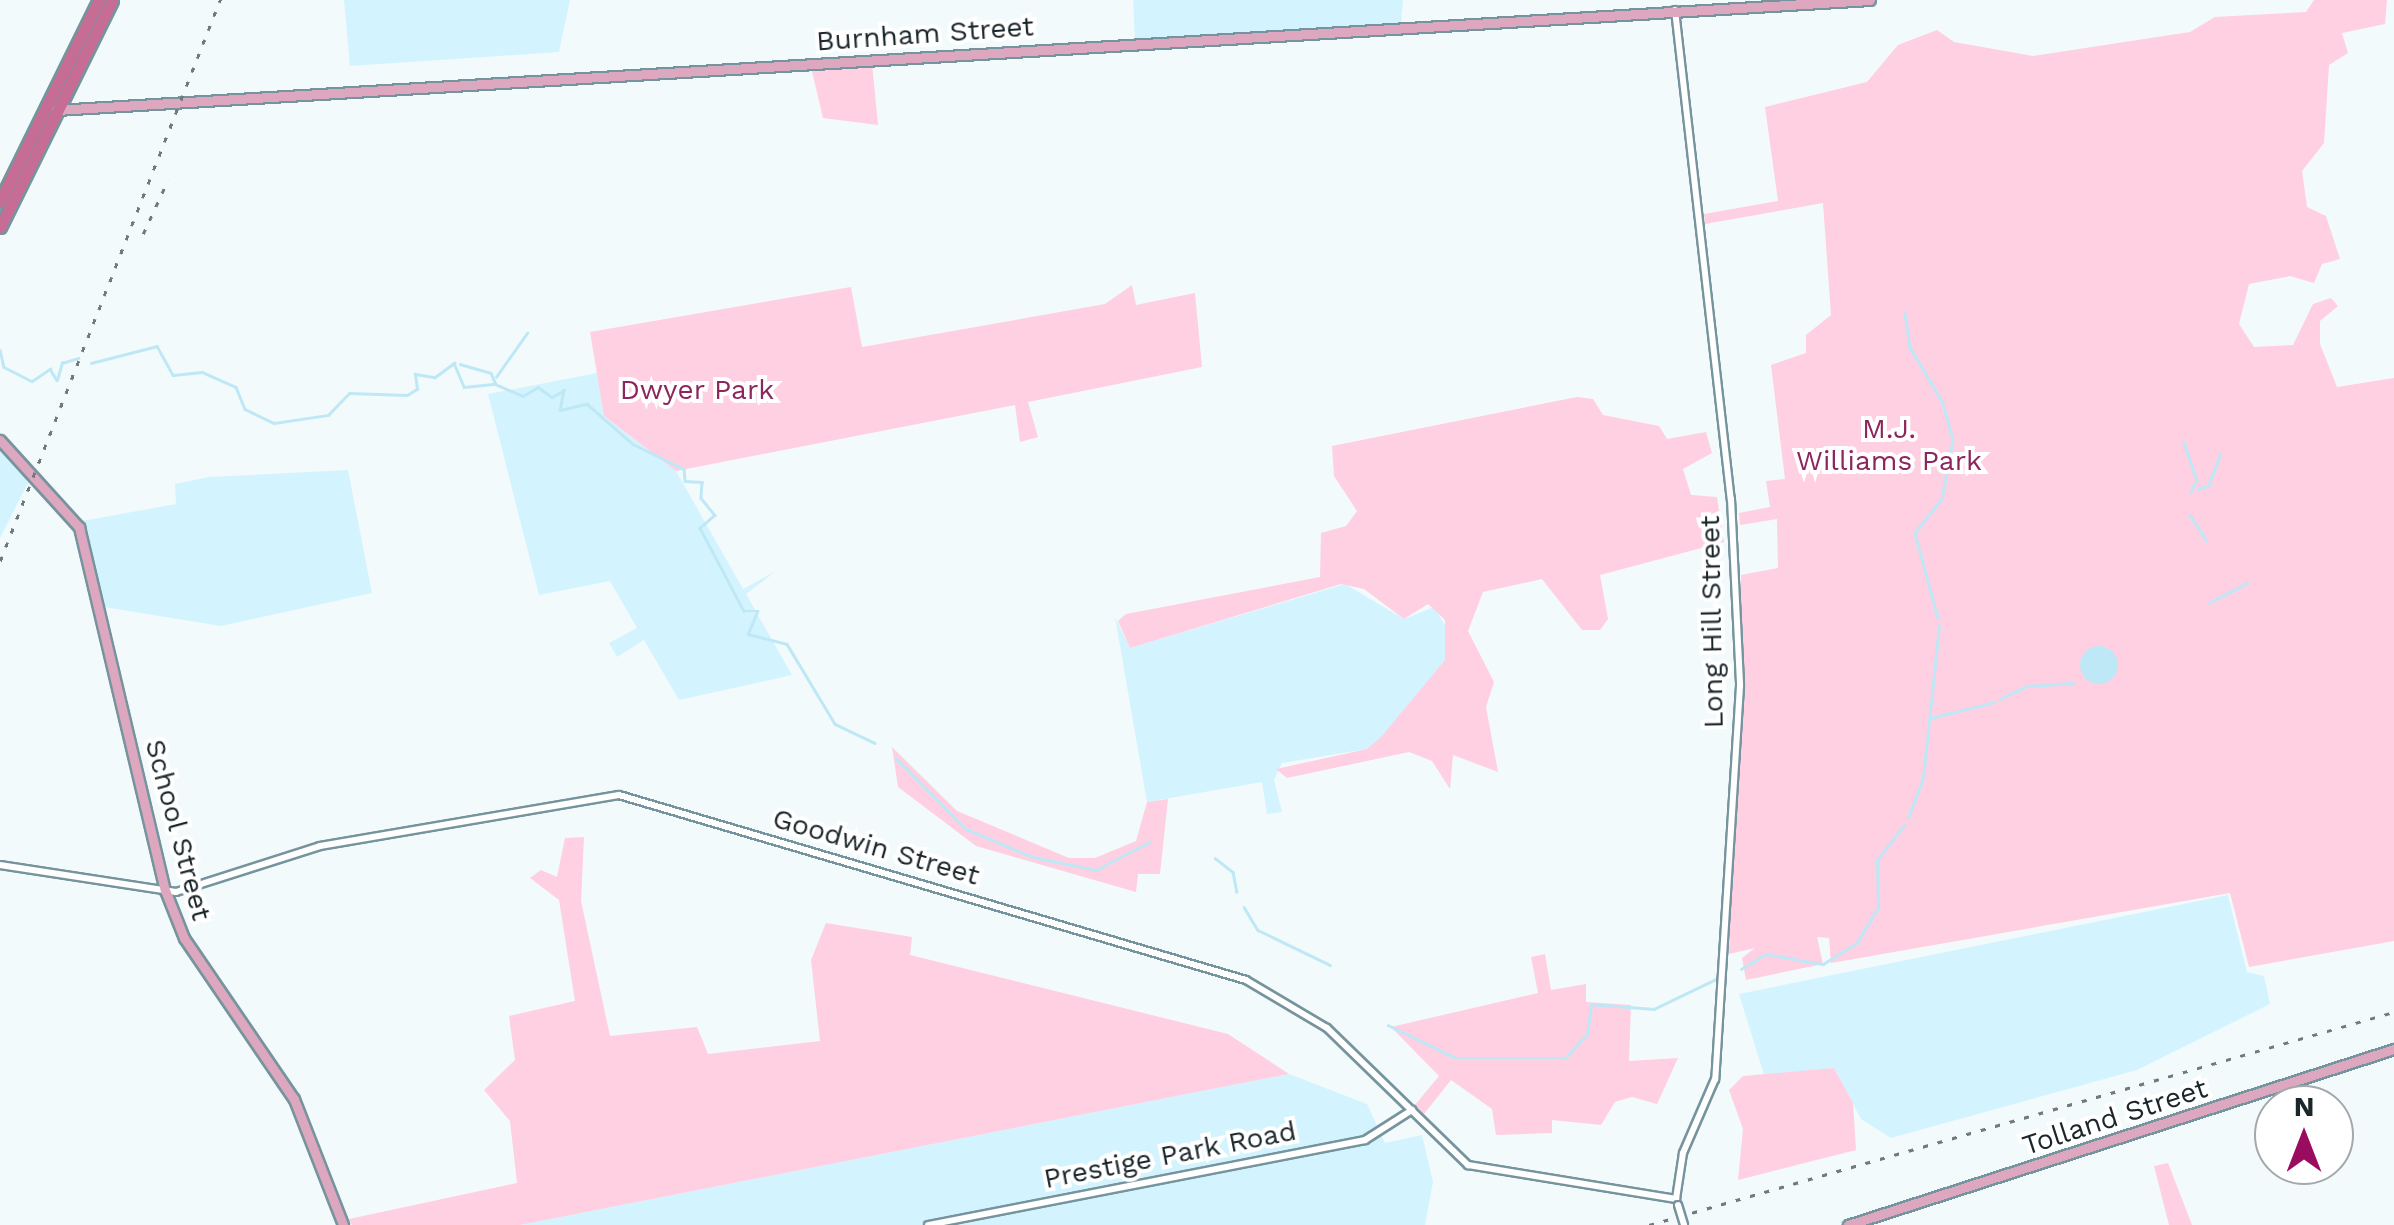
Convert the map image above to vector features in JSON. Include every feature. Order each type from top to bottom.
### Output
[{"type":"highway","points":[[0,227],[99,0]]},
{"type":"highway","points":[[0,201],[112,0]]},
{"type":"main road","name":"Burnham Street","points":[[51,110],[1870,0]]},
{"type":"main road","name":"School Street","points":[[0,440],[81,530],[165,890],[184,938],[294,1099],[342,1225]]},
{"type":"main road","name":"Tolland Street","points":[[1848,1225],[2394,1049]]},
{"type":"street","name":"Long Hill Street","points":[[1674,10],[1732,499],[1740,686],[1715,1079],[1683,1153],[1677,1202],[1684,1225]]},
{"type":"street","name":"Goodwin Street","points":[[0,865],[165,890],[211,885],[320,846],[619,794],[1246,980],[1327,1028],[1483,1172],[1677,1202]]},
{"type":"street","name":"Prestige Park Road","points":[[928,1225],[1365,1140],[1412,1110]]},
{"type":"shaded area","points":[[344,0],[570,0],[559,52],[350,66]]},
{"type":"shaded area","points":[[1133,0],[1403,0],[1401,23],[1135,41]]},
{"type":"shaded area","points":[[597,373],[604,416],[676,471],[743,589],[776,571],[746,594],[792,675],[679,700],[644,640],[617,657],[609,643],[637,628],[610,581],[539,595],[488,394]]},
{"type":"shaded area","points":[[0,444],[32,475],[0,538]]},
{"type":"shaded area","points":[[348,470],[372,593],[221,626],[104,607],[82,521],[176,504],[175,484],[209,477]]},
{"type":"shaded area","points":[[1345,584],[1404,619],[1434,607],[1446,627],[1445,661],[1382,737],[1367,749],[1282,763],[1274,780],[1282,812],[1267,814],[1262,782],[1147,802],[1115,617],[1130,648]]},
{"type":"shaded area","points":[[2099,646],[2113,651],[2118,665],[2113,679],[2099,684],[2085,679],[2080,665],[2085,651]]},
{"type":"shaded area","points":[[2228,895],[2247,972],[2264,976],[2270,1004],[2137,1070],[1891,1138],[1861,1119],[1834,1068],[1764,1075],[1739,994]]},
{"type":"shaded area","points":[[1289,1074],[1367,1104],[1385,1143],[1422,1135],[1433,1182],[1425,1225],[520,1225]]},
{"type":"green space","name":"M.J. Williams Park","points":[[2314,0],[2387,0],[2385,24],[2342,33],[2348,53],[2329,65],[2324,143],[2302,171],[2307,207],[2326,216],[2340,259],[2322,264],[2314,283],[2290,276],[2249,284],[2239,324],[2254,347],[2293,345],[2313,304],[2331,298],[2338,306],[2320,321],[2320,344],[2337,387],[2394,378],[2394,941],[2249,967],[2230,893],[1831,963],[1829,938],[1817,937],[1823,964],[1746,980],[1742,958],[1755,948],[1729,954],[1741,575],[1778,568],[1777,519],[1740,525],[1739,513],[1770,507],[1766,481],[1785,479],[1771,365],[1806,353],[1806,335],[1831,315],[1823,203],[1705,224],[1704,214],[1778,201],[1765,107],[1867,82],[1898,45],[1937,30],[1954,42],[2033,56],[2190,32],[2215,17],[2306,12]]},
{"type":"green space","points":[[872,63],[878,125],[823,118],[811,67]]},
{"type":"green space","name":"Dwyer Park","points":[[1132,285],[1136,305],[1195,293],[1202,367],[1028,402],[1038,437],[1020,442],[1015,405],[676,471],[604,416],[590,332],[851,287],[862,347],[1105,304]]},
{"type":"green space","points":[[1577,397],[1593,399],[1603,415],[1659,426],[1667,439],[1706,432],[1712,453],[1683,469],[1691,495],[1717,497],[1724,542],[1600,575],[1608,619],[1600,630],[1582,630],[1542,579],[1483,592],[1468,631],[1494,682],[1486,707],[1498,772],[1453,755],[1450,789],[1432,761],[1409,752],[1287,778],[1276,769],[1367,749],[1381,737],[1445,660],[1445,620],[1428,604],[1404,619],[1364,589],[1341,584],[1130,648],[1118,621],[1126,614],[1320,577],[1321,533],[1346,526],[1357,511],[1334,476],[1332,446]]},
{"type":"green space","points":[[892,747],[957,811],[1069,858],[1095,858],[1136,841],[1147,802],[1168,799],[1160,874],[1138,874],[1136,892],[976,846],[898,787]]},
{"type":"green space","points":[[584,837],[581,901],[610,1036],[697,1027],[708,1054],[820,1041],[811,960],[826,923],[912,937],[910,955],[1228,1034],[1289,1074],[520,1225],[352,1225],[349,1219],[517,1183],[510,1121],[484,1090],[515,1060],[509,1016],[575,1001],[559,900],[530,878],[541,870],[557,877],[565,838]]},
{"type":"green space","points":[[1545,954],[1551,990],[1586,984],[1586,1002],[1631,1005],[1629,1061],[1678,1058],[1657,1104],[1632,1097],[1615,1102],[1601,1125],[1552,1120],[1552,1133],[1496,1135],[1492,1109],[1451,1080],[1424,1114],[1415,1105],[1439,1076],[1391,1027],[1538,993],[1531,957]]},
{"type":"green space","points":[[1834,1068],[1853,1103],[1856,1150],[1738,1180],[1743,1129],[1729,1090],[1743,1076]]},
{"type":"green space","points":[[2168,1163],[2192,1225],[2169,1225],[2154,1166]]},
{"type":"waterway","points":[[1905,313],[1910,347],[1943,403],[1953,440],[1942,499],[1915,533],[1938,618]]},
{"type":"waterway","points":[[496,377],[527,333]]},
{"type":"waterway","points":[[91,363],[157,346],[173,375],[202,372],[236,387],[245,409],[274,423],[328,415],[349,393],[407,395],[417,389],[415,374],[435,377],[454,363],[464,387],[495,384],[523,396],[538,387],[552,397],[564,390],[560,410],[587,404],[633,444],[684,469],[685,481],[702,482],[701,498],[715,515],[700,528],[744,611],[758,611],[748,634],[787,644],[835,724],[875,743]]},
{"type":"waterway","points":[[0,350],[4,367],[32,381],[50,369],[57,380],[62,363],[78,358]]},
{"type":"waterway","points":[[460,364],[491,373],[496,384]]},
{"type":"waterway","points":[[2184,442],[2197,481],[2191,492]]},
{"type":"waterway","points":[[2198,489],[2208,486],[2220,454]]},
{"type":"waterway","points":[[2190,515],[2206,540]]},
{"type":"waterway","points":[[2209,603],[2247,583]]},
{"type":"waterway","points":[[1908,818],[1923,778],[1939,626]]},
{"type":"waterway","points":[[2000,699],[2027,686],[2073,683]]},
{"type":"waterway","points":[[1930,718],[1995,702]]},
{"type":"waterway","points":[[896,758],[966,829],[1033,857],[1096,870],[1149,842]]},
{"type":"waterway","points":[[1741,969],[1766,954],[1823,964],[1857,943],[1878,907],[1877,860],[1904,825]]},
{"type":"waterway","points":[[1215,858],[1233,872],[1237,892]]},
{"type":"waterway","points":[[1244,907],[1258,930],[1330,965]]},
{"type":"waterway","points":[[1388,1025],[1456,1058],[1565,1058],[1587,1034],[1591,1004],[1654,1009],[1718,978]]},
{"type":"railway","points":[[0,561],[220,0]]},
{"type":"railway","points":[[143,234],[168,180]]},
{"type":"railway","points":[[1649,1225],[2394,1012]]}]
